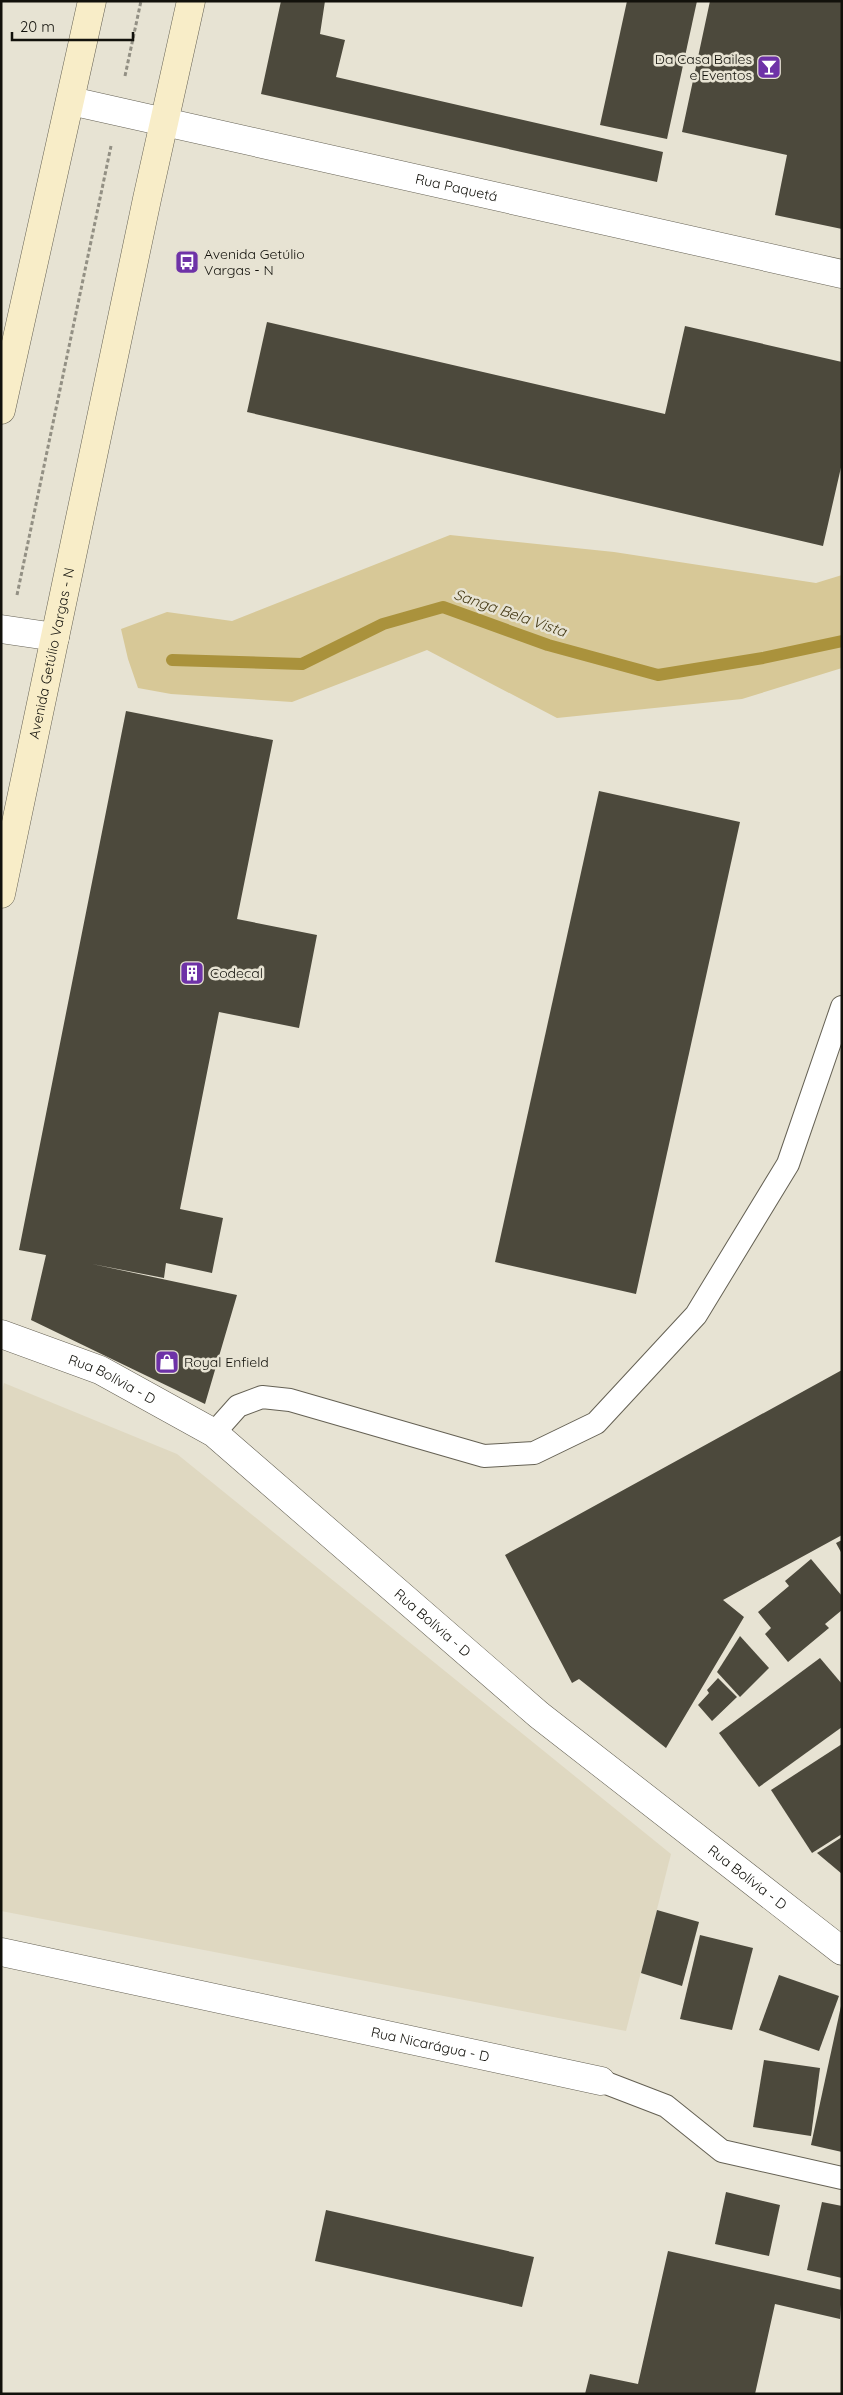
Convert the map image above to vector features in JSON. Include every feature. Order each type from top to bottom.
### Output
[{"type":"street","points":[[1,410],[92,1]]},
{"type":"street","name":"Avenida Getúlio Vargas - N","points":[[1,894],[164,122],[192,1]]},
{"type":"street","name":"Rua Paquetá","points":[[71,101],[842,274]]},
{"type":"street","points":[[5,630],[55,637]]},
{"type":"street","name":"Rua Bolívia - D","points":[[1,1334],[100,1370],[214,1433],[539,1715],[842,1951]]},
{"type":"street","name":"Rua Nicarágua - D","points":[[1,1952],[600,2081]]},
{"type":"lane","points":[[214,1433],[238,1406],[262,1397],[290,1400],[484,1456],[534,1453],[596,1423],[696,1314],[788,1164],[842,1007]]},
{"type":"lane","name":"Rua Nicarágua - D","points":[[600,2081],[666,2106],[722,2151],[842,2178]]},
{"type":"path","points":[[5,630],[141,1]]},
{"type":"shaded area","points":[[450,535],[614,552],[816,583],[842,575],[842,668],[742,699],[557,718],[427,650],[292,702],[171,694],[138,688],[128,659],[121,629],[167,612],[232,621]]},
{"type":"shaded area","points":[[4,1383],[177,1454],[671,1854],[626,2031],[1,1911],[1,1395]]},
{"type":"building","points":[[281,1],[325,1],[320,34],[345,40],[336,77],[663,152],[657,182],[261,94]]},
{"type":"building","points":[[627,1],[697,1],[667,139],[600,125]]},
{"type":"building","name":"Da Casa Bailes e Eventos","points":[[710,1],[842,1],[842,229],[775,215],[787,155],[682,132]]},
{"type":"building","points":[[267,322],[665,414],[685,326],[842,362],[842,463],[823,546],[247,412]]},
{"type":"building","name":"Codecal","points":[[126,711],[273,740],[237,919],[317,935],[299,1028],[219,1012],[180,1209],[223,1218],[212,1273],[166,1263],[164,1278],[92,1264],[237,1295],[205,1404],[31,1320],[46,1255],[19,1250]]},
{"type":"building","points":[[599,791],[740,822],[636,1294],[495,1262]]},
{"type":"building","points":[[842,1370],[842,1535],[723,1600],[744,1617],[666,1748],[579,1679],[572,1683],[505,1555]]},
{"type":"building","points":[[842,1540],[842,1554],[836,1543]]},
{"type":"building","points":[[811,1559],[842,1596],[842,1610],[825,1624],[829,1628],[788,1662],[765,1634],[771,1628],[758,1612],[789,1586],[785,1581]]},
{"type":"building","points":[[740,1636],[769,1668],[740,1697],[717,1672]]},
{"type":"building","points":[[820,1658],[842,1684],[842,1727],[759,1787],[719,1733]]},
{"type":"building","points":[[718,1678],[737,1697],[712,1721],[698,1705],[709,1693],[707,1690]]},
{"type":"building","points":[[842,1744],[842,1834],[812,1853],[771,1790]]},
{"type":"building","points":[[842,1837],[842,1874],[817,1853]]},
{"type":"building","points":[[657,1910],[699,1922],[682,1986],[641,1973]]},
{"type":"building","points":[[700,1935],[753,1948],[732,2030],[680,2019]]},
{"type":"building","points":[[779,1975],[839,1996],[819,2051],[759,2030]]},
{"type":"building","points":[[842,2006],[842,2152],[811,2145]]},
{"type":"building","points":[[764,2060],[820,2068],[811,2136],[753,2127]]},
{"type":"building","points":[[726,2192],[780,2205],[769,2256],[715,2244]]},
{"type":"building","points":[[822,2202],[842,2206],[842,2278],[807,2270]]},
{"type":"building","points":[[326,2210],[534,2257],[522,2307],[315,2261]]},
{"type":"building","points":[[668,2251],[842,2290],[840,2319],[775,2304],[755,2394],[585,2394],[590,2374],[638,2384]]},
{"type":"waterway","name":"Sanga Bela Vista","points":[[172,660],[302,664],[383,624],[443,607],[548,645],[658,675],[763,658],[842,641]]},
{"type":"place","name":"Da Casa Bailes e Eventos","points":[[769,67]]},
{"type":"place","name":"Avenida Getúlio Vargas - N","points":[[187,262]]},
{"type":"place","name":"Codecal","points":[[192,973]]},
{"type":"place","name":"Royal Enfield","points":[[167,1362]]}]
